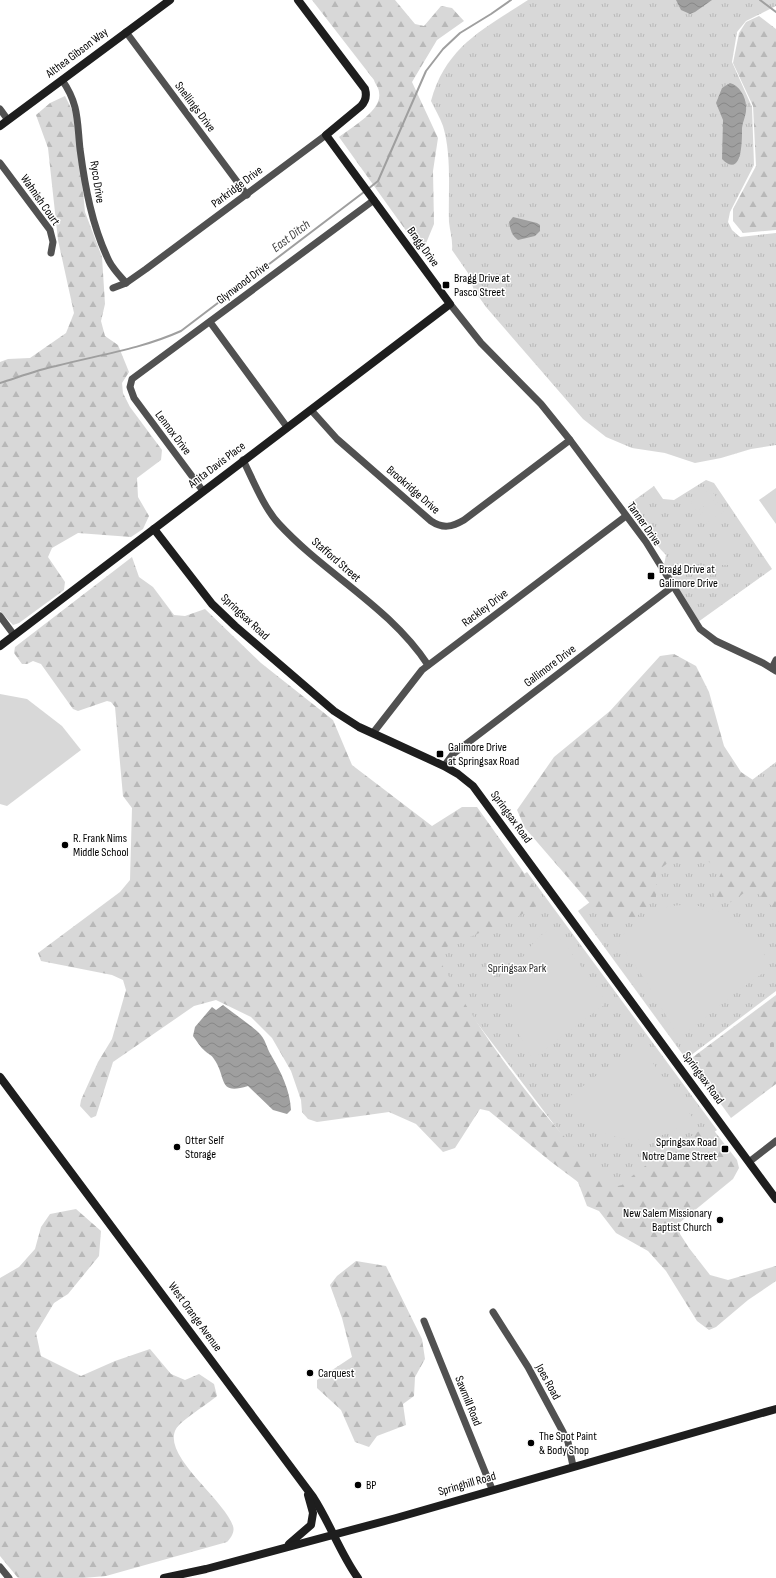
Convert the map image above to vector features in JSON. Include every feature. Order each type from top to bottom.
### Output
[{"type":"street","name":"Althea Gibson Way","points":[[0,126],[170,0]]},
{"type":"street","name":"Parkridge Drive","points":[[113,288],[126,283],[247,195],[365,102],[365,89],[298,0]]},
{"type":"street","name":"Snellings Drive","points":[[126,32],[247,195]]},
{"type":"street","name":"Ryco Drive","points":[[62,80],[73,97],[77,110],[81,155],[91,211],[109,261],[126,283]]},
{"type":"street","points":[[0,109],[8,120]]},
{"type":"street","name":"Bragg Drive","points":[[326,134],[450,304],[481,343],[541,404]]},
{"type":"street","name":"Wahnish Court","points":[[0,163],[50,230],[53,242],[50,253]]},
{"type":"street","name":"Glynwood Drive","points":[[130,387],[132,379],[139,372],[210,322],[372,197]]},
{"type":"street","name":"Anita Davis Place","points":[[0,646],[450,304]]},
{"type":"street","points":[[210,322],[287,427]]},
{"type":"street","name":"Lennox Drive","points":[[130,387],[134,398],[203,491]]},
{"type":"street","name":"Tanner Drive","points":[[541,404],[570,440],[646,542],[672,587],[700,629],[716,641],[774,669]]},
{"type":"street","name":"Brookridge Drive","points":[[310,410],[337,439],[431,521],[441,526],[453,526],[464,520],[570,440]]},
{"type":"street","name":"Stafford Street","points":[[243,460],[278,523],[397,628],[416,648],[428,665]]},
{"type":"street","name":"Rackley Drive","points":[[373,733],[422,670],[626,516]]},
{"type":"street","name":"Springsax Road","points":[[154,529],[197,587],[235,626],[334,711],[373,733],[444,766],[465,779],[487,803],[776,1199]]},
{"type":"street","name":"Gallimore Drive","points":[[444,766],[453,754],[672,587]]},
{"type":"street","points":[[0,616],[14,635]]},
{"type":"street","points":[[774,669],[776,660]]},
{"type":"street","name":"West Orange Avenue","points":[[0,1077],[83,1186],[304,1485],[321,1509],[344,1556],[358,1578]]},
{"type":"street","points":[[749,1162],[776,1141]]},
{"type":"street","name":"Joes Road","points":[[493,1312],[528,1367],[563,1432],[568,1442],[573,1466]]},
{"type":"street","name":"Sawmill Road","points":[[424,1320],[492,1489]]},
{"type":"street","name":"Springhill Road","points":[[164,1578],[206,1569],[396,1518],[492,1489],[776,1409]]},
{"type":"street","points":[[283,1548],[303,1534],[312,1524],[312,1508],[304,1485]]},
{"type":"street","points":[[0,1567],[8,1578]]},
{"type":"green space","points":[[312,0],[395,0],[415,24],[424,26],[441,6],[452,8],[464,21],[437,40],[412,82],[438,138],[433,171],[434,224],[422,253],[339,137],[372,112],[379,99],[379,90],[374,80]]},
{"type":"green space","points":[[528,0],[776,0],[776,6],[746,21],[737,32],[732,62],[752,107],[754,165],[730,212],[728,222],[732,230],[740,237],[776,233],[776,445],[751,449],[721,458],[695,463],[665,453],[632,448],[606,437],[583,419],[486,307],[474,290],[468,273],[452,250],[449,222],[448,149],[443,126],[431,101],[446,66],[457,53],[482,30]]},
{"type":"green space","points":[[759,16],[776,29],[776,230],[743,233],[733,221],[733,209],[756,166],[753,106],[733,63],[739,33],[746,22]]},
{"type":"green space","points":[[65,96],[76,118],[85,212],[102,257],[105,304],[101,321],[105,336],[118,345],[129,372],[122,383],[123,393],[130,407],[162,450],[161,460],[137,478],[138,497],[149,516],[143,529],[131,537],[78,533],[52,548],[48,557],[65,582],[64,590],[19,623],[13,625],[0,611],[0,362],[8,359],[30,358],[66,333],[74,313],[58,240],[48,148],[36,115],[50,103]]},
{"type":"green space","points":[[706,480],[714,483],[772,569],[698,622],[664,565],[666,555],[629,504],[654,486],[663,499],[674,500]]},
{"type":"green space","points":[[776,488],[776,524],[759,500]]},
{"type":"green space","points":[[710,489],[717,498],[697,511],[690,502]]},
{"type":"green space","points":[[719,502],[725,511],[705,524],[699,515]]},
{"type":"green space","points":[[716,539],[730,539],[730,565],[716,565]]},
{"type":"green space","points":[[132,557],[139,577],[153,587],[174,615],[185,616],[205,609],[261,663],[333,720],[352,765],[432,826],[462,807],[477,807],[544,901],[519,916],[435,952],[464,1003],[497,1052],[532,1099],[586,1160],[613,1187],[622,1185],[639,1170],[704,1128],[712,1128],[737,1160],[739,1168],[733,1179],[678,1224],[680,1234],[710,1275],[728,1280],[776,1266],[776,1281],[748,1300],[716,1327],[709,1330],[697,1321],[666,1271],[648,1251],[616,1233],[599,1211],[587,1206],[578,1182],[489,1111],[480,1109],[455,1148],[443,1152],[416,1124],[389,1112],[317,1122],[308,1119],[302,1112],[301,1100],[291,1071],[272,1038],[251,1017],[216,1000],[194,1006],[113,1062],[96,1116],[91,1118],[80,1106],[81,1100],[98,1062],[112,1039],[126,990],[123,980],[112,975],[41,961],[38,953],[120,892],[130,880],[132,808],[123,796],[115,707],[111,702],[107,701],[78,711],[73,709],[41,664],[33,661],[27,664],[22,664],[14,653],[15,647]]},
{"type":"green space","points":[[674,654],[696,666],[709,692],[724,746],[741,772],[759,784],[776,780],[776,910],[753,889],[747,891],[734,901],[724,903],[716,902],[713,891],[722,871],[702,857],[669,862],[656,872],[656,898],[631,922],[600,915],[525,828],[517,810],[554,757],[610,711],[660,656]]},
{"type":"green space","points":[[0,694],[27,699],[62,726],[81,750],[7,806],[0,804]]},
{"type":"green space","points":[[776,762],[776,991],[686,1059],[578,911]]},
{"type":"green space","name":"Springsax Park","points":[[527,872],[717,1130],[615,1205],[421,949]]},
{"type":"green space","points":[[671,906],[701,906],[720,912],[738,921],[756,939],[770,968],[731,996],[686,1033],[675,1031],[646,981],[617,940],[646,916]]},
{"type":"green space","points":[[552,927],[605,999],[604,1005],[533,1058],[522,1041],[515,1023],[512,1005],[512,988],[516,971],[524,955],[536,940]]},
{"type":"green space","points":[[776,995],[776,1084],[731,1118],[689,1060]]},
{"type":"green space","points":[[776,1039],[776,1060],[766,1046]]},
{"type":"green space","points":[[634,1046],[641,1047],[693,1118],[676,1129],[659,1136],[642,1139],[625,1139],[609,1135],[593,1127],[578,1116],[564,1101]]},
{"type":"green space","points":[[76,1209],[101,1231],[99,1256],[68,1294],[54,1303],[36,1333],[41,1356],[81,1376],[115,1361],[150,1349],[171,1374],[185,1380],[199,1374],[214,1384],[217,1396],[176,1429],[174,1440],[177,1451],[185,1464],[228,1515],[233,1526],[233,1533],[227,1542],[106,1576],[83,1578],[18,1578],[0,1556],[0,1278],[19,1267],[35,1249],[41,1227],[50,1214]]},
{"type":"green space","points":[[356,1261],[386,1266],[422,1339],[425,1359],[415,1377],[414,1396],[403,1404],[406,1425],[377,1436],[369,1447],[355,1442],[341,1410],[317,1388],[317,1380],[352,1357],[342,1318],[330,1285],[337,1276]]},
{"type":"water","points":[[676,0],[712,0],[690,14],[681,10]]},
{"type":"water","points":[[730,83],[736,86],[741,92],[746,103],[740,155],[738,161],[734,164],[729,164],[722,159],[723,120],[716,103],[722,88]]},
{"type":"water","points":[[513,217],[537,223],[540,225],[540,231],[535,236],[518,240],[510,227],[509,222]]},
{"type":"water","points":[[223,1005],[254,1028],[263,1037],[287,1088],[291,1110],[287,1114],[273,1110],[248,1086],[231,1089],[227,1087],[213,1058],[202,1048],[193,1036],[195,1027],[212,1007],[216,1010]]},
{"type":"waterway","name":"East Ditch","points":[[368,189],[378,181],[426,71],[443,49],[460,33],[511,0]]},
{"type":"waterway","name":"East Ditch","points":[[760,0],[776,12]]},
{"type":"waterway","name":"East Ditch","points":[[0,383],[49,368],[151,343],[181,331],[364,192]]},
{"type":"place","name":"Bragg Drive at Pasco Street","points":[[446,285]]},
{"type":"place","name":"Bragg Drive at Galimore Drive","points":[[651,576]]},
{"type":"place","name":"Galimore Drive at Springsax Road","points":[[440,754]]},
{"type":"place","name":"R. Frank Nims Middle School","points":[[65,845]]},
{"type":"place","name":"Otter Self Storage","points":[[177,1147]]},
{"type":"place","name":"Springsax Road Notre Dame Street","points":[[725,1149]]},
{"type":"place","name":"New Salem Missionary Baptist Church","points":[[720,1220]]},
{"type":"place","name":"Carquest","points":[[310,1373]]},
{"type":"place","name":"The Spot Paint & Body Shop","points":[[531,1443]]},
{"type":"place","name":"BP","points":[[358,1485]]}]
